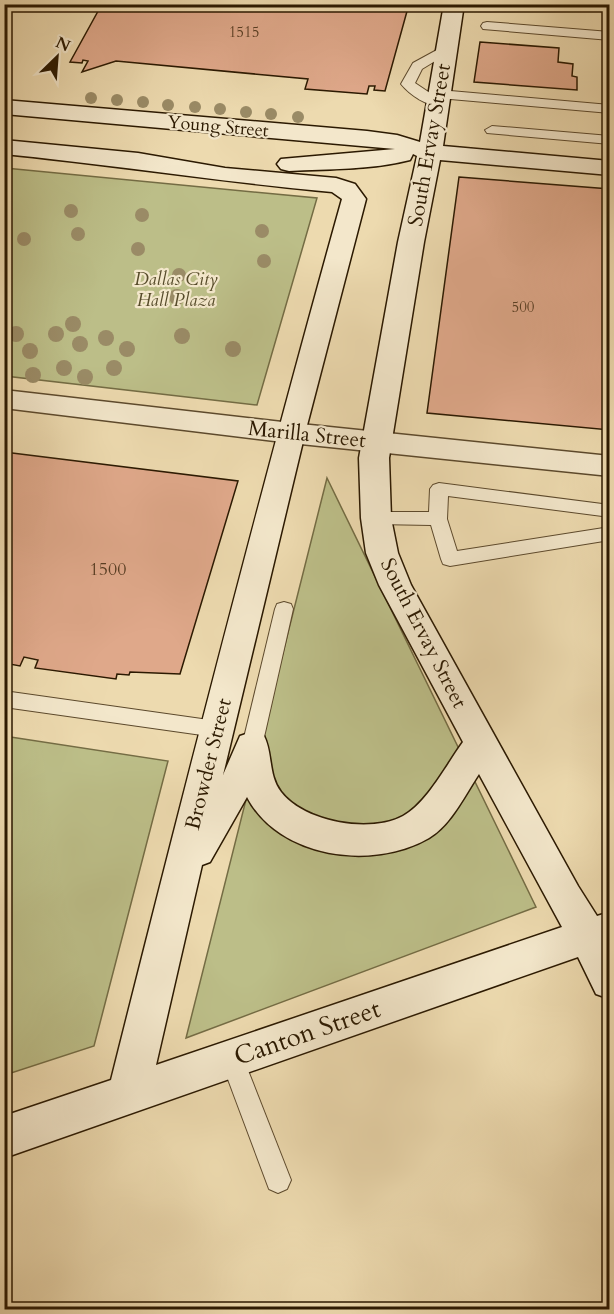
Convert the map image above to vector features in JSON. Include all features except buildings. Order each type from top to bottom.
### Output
[{"type":"main road","name":"South Ervay Street","points":[[454,4],[430,152],[411,242],[376,441],[374,458],[376,518],[382,553],[395,585],[481,743],[599,932],[609,981]]},
{"type":"main road","name":"Young Street","points":[[4,107],[367,138],[398,142],[430,152],[609,168]]},
{"type":"main road","name":"Young Street","points":[[4,147],[118,159],[260,165],[369,160],[430,152]]},
{"type":"main road","name":"Browder Street","points":[[118,159],[225,175],[336,185],[352,194],[352,210],[291,433],[216,729],[128,1095]]},
{"type":"main road","name":"Marilla Street","points":[[4,399],[291,433],[609,466]]},
{"type":"main road","points":[[252,746],[255,778],[269,804],[298,826],[328,838],[385,839],[416,827],[432,814],[481,743]]},
{"type":"main road","points":[[179,882],[240,777],[252,746]]},
{"type":"main road","name":"Canton Street","points":[[4,1137],[599,932]]},
{"type":"lane","points":[[487,26],[609,36]]},
{"type":"lane","points":[[446,49],[415,66],[408,84],[414,90],[438,98],[609,109]]},
{"type":"lane","points":[[492,130],[609,140]]},
{"type":"lane","points":[[544,162],[547,135]]},
{"type":"lane","points":[[609,511],[440,489],[438,519],[450,560],[609,533]]},
{"type":"lane","points":[[376,518],[438,519]]},
{"type":"lane","points":[[252,746],[284,609]]},
{"type":"lane","points":[[4,699],[216,729]]},
{"type":"lane","points":[[232,1058],[278,1180]]},
{"type":"green space","name":"Dallas City Hall Plaza","points":[[5,168],[317,198],[257,405],[5,376]]},
{"type":"green space","points":[[327,478],[536,907],[186,1038]]},
{"type":"green space","points":[[4,736],[168,761],[94,1046],[5,1075]]}]
